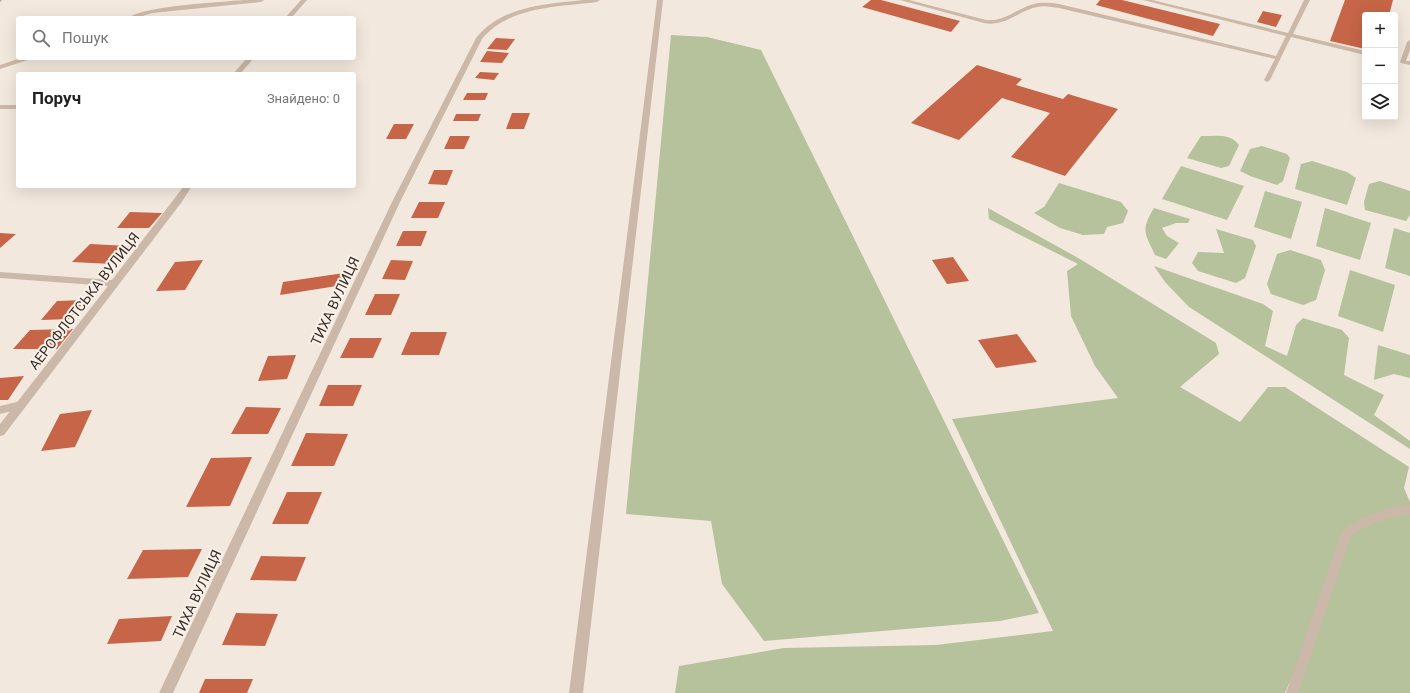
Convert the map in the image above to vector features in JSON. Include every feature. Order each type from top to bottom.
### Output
[{"type":"street","points":[[136,16],[152,11],[261,0]]},
{"type":"street","points":[[290,16],[304,0]]},
{"type":"street","name":"ТИХА ВУЛИЦЯ","points":[[166,693],[396,202],[479,38],[488,27],[504,18],[528,11],[597,0]]},
{"type":"street","points":[[576,693],[660,0]]},
{"type":"street","points":[[0,67],[20,60]]},
{"type":"street","points":[[238,72],[249,60]]},
{"type":"street","points":[[0,107],[16,107]]},
{"type":"street","name":"АЕРОФЛОТСЬКА ВУЛИЦЯ","points":[[0,432],[187,188]]},
{"type":"street","points":[[0,275],[115,283]]},
{"type":"lane","points":[[903,0],[996,24],[1012,18],[1034,6],[1045,4],[1059,6],[1278,58]]},
{"type":"lane","points":[[1146,0],[1362,52]]},
{"type":"lane","points":[[1267,80],[1305,0]]},
{"type":"lane","points":[[1403,62],[1410,42]]},
{"type":"lane","points":[[1398,61],[1410,63]]},
{"type":"lane","points":[[0,410],[21,405]]},
{"type":"lane","points":[[1292,693],[1346,532],[1367,519],[1399,510],[1410,510]]},
{"type":"path","points":[[0,1],[4,0]]},
{"type":"green space","points":[[671,35],[707,37],[761,50],[1039,613],[1000,621],[764,641],[722,584],[711,521],[626,514]]},
{"type":"green space","points":[[1201,136],[1222,136],[1236,141],[1239,145],[1229,166],[1221,168],[1187,158]]},
{"type":"green space","points":[[1262,146],[1287,154],[1290,158],[1283,181],[1277,185],[1240,171],[1250,149]]},
{"type":"green space","points":[[1312,161],[1347,172],[1356,178],[1347,205],[1295,189],[1301,164]]},
{"type":"green space","points":[[1181,166],[1244,186],[1227,220],[1162,199]]},
{"type":"green space","points":[[1380,181],[1410,191],[1410,215],[1406,221],[1365,210],[1364,202],[1369,184]]},
{"type":"green space","points":[[1059,183],[1121,202],[1128,211],[1123,223],[1107,227],[1104,234],[1083,235],[1060,228],[1034,213],[1044,207]]},
{"type":"green space","points":[[1265,191],[1302,202],[1291,239],[1254,227]]},
{"type":"green space","points":[[988,208],[1080,259],[1216,343],[1219,354],[1180,387],[1240,422],[1268,387],[1285,387],[1409,467],[1404,488],[1410,502],[1410,693],[1292,693],[1314,627],[1285,693],[675,693],[679,666],[784,648],[936,645],[1053,631],[952,419],[1118,398],[1095,366],[1071,316],[1067,271],[1078,264],[989,219]]},
{"type":"green space","points":[[1154,208],[1190,219],[1188,223],[1176,223],[1162,228],[1167,236],[1179,243],[1166,259],[1155,255],[1146,236],[1147,221]]},
{"type":"green space","points":[[1325,208],[1371,223],[1360,260],[1316,246]]},
{"type":"green space","points":[[1394,228],[1410,233],[1410,276],[1385,268]]},
{"type":"green space","points":[[1216,229],[1253,240],[1256,246],[1245,278],[1236,283],[1198,271],[1192,263],[1198,252],[1224,253]]},
{"type":"green space","points":[[1290,250],[1321,260],[1325,270],[1316,300],[1303,305],[1271,294],[1267,284],[1277,254]]},
{"type":"green space","points":[[1154,266],[1263,304],[1273,311],[1265,346],[1287,356],[1296,325],[1303,318],[1342,330],[1349,338],[1344,375],[1384,395],[1374,415],[1410,441],[1410,449],[1189,307],[1165,282]]},
{"type":"green space","points":[[1350,270],[1395,285],[1383,332],[1338,316]]},
{"type":"green space","points":[[1378,345],[1410,355],[1410,378],[1394,374],[1374,380]]},
{"type":"building","points":[[871,0],[881,0],[960,21],[951,32],[862,7]]},
{"type":"building","points":[[1100,0],[1122,0],[1220,24],[1213,36],[1096,5]]},
{"type":"building","points":[[1345,0],[1393,0],[1390,12],[1362,12],[1362,48],[1330,41]]},
{"type":"building","points":[[1263,11],[1282,15],[1276,27],[1257,22]]},
{"type":"building","points":[[496,38],[515,39],[507,50],[487,49]]},
{"type":"building","points":[[487,51],[509,53],[502,63],[480,62]]},
{"type":"building","points":[[977,65],[1022,79],[1016,85],[1063,99],[1068,94],[1118,109],[1065,176],[1011,157],[1050,113],[1002,98],[959,140],[911,123]]},
{"type":"building","points":[[480,72],[499,73],[494,80],[475,78]]},
{"type":"building","points":[[467,93],[488,93],[485,100],[463,100]]},
{"type":"building","points":[[512,113],[530,113],[524,129],[506,129]]},
{"type":"building","points":[[456,114],[481,114],[478,121],[453,121]]},
{"type":"building","points":[[394,124],[414,124],[406,139],[386,139]]},
{"type":"building","points":[[450,136],[470,136],[464,149],[444,149]]},
{"type":"building","points":[[434,170],[453,170],[447,185],[428,184]]},
{"type":"building","points":[[419,202],[445,202],[438,218],[411,218]]},
{"type":"building","points":[[130,212],[162,213],[149,228],[117,228]]},
{"type":"building","points":[[403,231],[427,231],[421,246],[396,246]]},
{"type":"building","points":[[0,233],[16,234],[0,248]]},
{"type":"building","points":[[90,244],[129,246],[113,264],[72,262]]},
{"type":"building","points":[[953,257],[969,281],[947,284],[932,260]]},
{"type":"building","points":[[203,260],[185,290],[156,291],[175,262]]},
{"type":"building","points":[[391,260],[413,261],[405,280],[382,279]]},
{"type":"building","points":[[344,273],[343,285],[280,295],[283,282]]},
{"type":"building","points":[[375,294],[400,294],[391,315],[365,315]]},
{"type":"building","points":[[85,300],[70,319],[41,320],[57,301]]},
{"type":"building","points":[[73,329],[57,349],[13,349],[30,330]]},
{"type":"building","points":[[411,332],[447,332],[439,355],[401,355]]},
{"type":"building","points":[[1017,334],[1037,362],[996,368],[978,340]]},
{"type":"building","points":[[350,338],[382,338],[373,358],[340,358]]},
{"type":"building","points":[[296,355],[287,379],[258,381],[268,356]]},
{"type":"building","points":[[24,376],[8,400],[0,400],[0,378]]},
{"type":"building","points":[[328,385],[362,385],[353,406],[319,406]]},
{"type":"building","points":[[246,407],[281,408],[268,434],[231,434]]},
{"type":"building","points":[[92,410],[75,447],[41,451],[60,414]]},
{"type":"building","points":[[306,433],[348,434],[334,466],[291,466]]},
{"type":"building","points":[[252,457],[230,506],[186,507],[211,458]]},
{"type":"building","points":[[287,492],[322,492],[308,524],[272,524]]},
{"type":"building","points":[[202,549],[188,577],[127,579],[143,550]]},
{"type":"building","points":[[261,556],[306,557],[296,581],[250,580]]},
{"type":"building","points":[[236,613],[278,614],[265,646],[222,645]]},
{"type":"building","points":[[172,616],[161,641],[107,644],[119,619]]},
{"type":"building","points":[[205,679],[253,679],[247,693],[199,693]]}]
